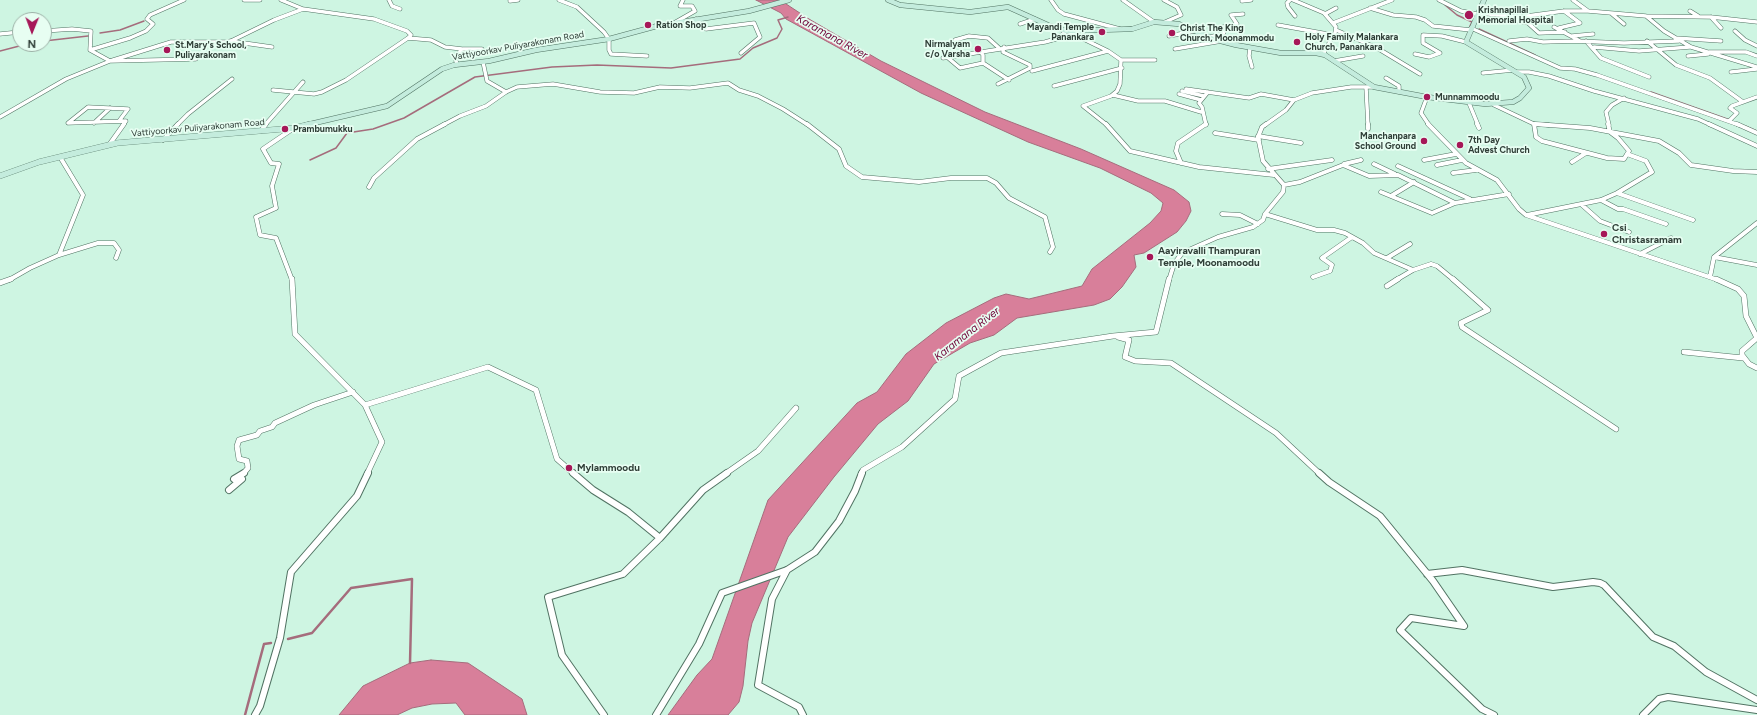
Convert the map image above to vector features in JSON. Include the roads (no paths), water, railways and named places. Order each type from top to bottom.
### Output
[{"type":"main road","name":"Vattiyoorkav Puliyarakonam Road","points":[[0,176],[39,162],[109,145],[294,128],[388,106],[442,69],[457,64],[483,62],[536,50],[609,39],[674,22],[748,11],[789,0]]},
{"type":"main road","points":[[888,0],[900,5],[970,12],[1006,7],[1067,31],[1124,30],[1154,22],[1179,24],[1210,37],[1250,48],[1281,53],[1316,53],[1325,55],[1374,87],[1469,103],[1494,105],[1513,102],[1520,98],[1529,88],[1524,78],[1515,71],[1466,42],[1484,0]]},
{"type":"street","points":[[90,50],[144,33],[152,26],[153,23],[147,19],[151,13],[184,0]]},
{"type":"street","points":[[244,0],[260,0]]},
{"type":"street","points":[[273,90],[314,94],[328,89],[346,80],[411,35],[407,31],[377,19],[303,9],[281,0]]},
{"type":"street","points":[[389,0],[392,6],[400,9]]},
{"type":"street","points":[[510,1],[518,0]]},
{"type":"street","points":[[559,0],[577,7],[599,28],[609,39],[609,50],[611,54],[647,56]]},
{"type":"street","points":[[674,22],[695,11],[692,6],[680,6],[683,0]]},
{"type":"street","points":[[1051,0],[1063,13],[1124,30]]},
{"type":"street","points":[[1123,0],[1154,22]]},
{"type":"street","points":[[1164,0],[1177,7],[1181,15],[1165,22]]},
{"type":"street","points":[[1242,2],[1251,0]]},
{"type":"street","points":[[1295,16],[1288,7],[1287,3],[1292,0],[1325,14],[1333,23],[1336,30],[1377,48],[1420,74]]},
{"type":"street","points":[[1333,23],[1392,0]]},
{"type":"street","points":[[1439,0],[1461,11],[1513,17],[1534,16],[1564,11],[1588,11],[1646,16],[1699,16],[1757,22]]},
{"type":"street","points":[[1573,0],[1588,11]]},
{"type":"street","points":[[1325,14],[1336,8]]},
{"type":"street","points":[[1370,8],[1393,15],[1416,17],[1425,20],[1433,26],[1471,29],[1522,49],[1560,68],[1575,69],[1598,75],[1729,120],[1757,133]]},
{"type":"street","points":[[230,41],[274,20],[303,9]]},
{"type":"street","points":[[1559,28],[1580,23],[1564,11]]},
{"type":"street","points":[[1690,11],[1699,16]]},
{"type":"street","points":[[1611,13],[1624,24]]},
{"type":"street","points":[[1210,37],[1223,34],[1224,32],[1219,28],[1237,24],[1231,15],[1243,14]]},
{"type":"street","points":[[1646,16],[1674,37],[1691,47],[1757,68]]},
{"type":"street","points":[[1513,17],[1518,21],[1528,22],[1539,33],[1565,32]]},
{"type":"street","points":[[1711,17],[1721,28]]},
{"type":"street","points":[[696,19],[706,30],[754,23],[760,37],[740,53]]},
{"type":"street","points":[[1020,24],[1035,19]]},
{"type":"street","points":[[1278,25],[1333,36]]},
{"type":"street","points":[[1554,27],[1581,41]]},
{"type":"street","points":[[52,31],[77,29],[91,31],[90,50]]},
{"type":"street","points":[[1325,55],[1324,52],[1336,30]]},
{"type":"street","points":[[1009,80],[983,63],[960,68],[945,57],[1045,42],[1056,39],[1067,31],[1108,51],[1121,60],[1155,60]]},
{"type":"street","points":[[1169,36],[1194,31]]},
{"type":"street","points":[[1735,31],[1745,40],[1757,46]]},
{"type":"street","points":[[0,34],[12,33]]},
{"type":"street","points":[[1572,36],[1593,34]]},
{"type":"street","points":[[1415,54],[1429,58],[1440,53],[1423,43],[1423,35],[1442,36],[1466,42]]},
{"type":"street","points":[[954,40],[969,36],[988,38],[999,48]]},
{"type":"street","points":[[1674,37],[1721,41]]},
{"type":"street","points":[[408,38],[432,40],[445,47],[482,49]]},
{"type":"street","points":[[1508,41],[1527,39],[1543,42],[1586,41],[1624,43],[1680,41]]},
{"type":"street","points":[[0,117],[66,79],[110,60],[170,42],[230,41],[272,47]]},
{"type":"street","points":[[1175,49],[1222,41]]},
{"type":"street","points":[[1586,41],[1602,58],[1649,77]]},
{"type":"street","points":[[1647,41],[1676,65],[1710,78],[1743,102]]},
{"type":"street","points":[[998,84],[1009,80],[1030,68],[1030,65],[1003,52],[1002,50],[1004,47]]},
{"type":"street","points":[[1594,47],[1639,51],[1691,47]]},
{"type":"street","points":[[1250,48],[1249,56],[1252,67]]},
{"type":"street","points":[[457,64],[455,58],[463,49]]},
{"type":"street","points":[[90,50],[116,62],[196,59]]},
{"type":"street","points":[[980,51],[983,54],[983,63]]},
{"type":"street","points":[[1032,71],[1108,51]]},
{"type":"street","points":[[1704,52],[1746,52],[1757,56]]},
{"type":"street","points":[[1688,56],[1711,54]]},
{"type":"street","points":[[1334,61],[1363,56]]},
{"type":"street","points":[[1113,95],[1120,84],[1122,68],[1121,60]]},
{"type":"street","points":[[483,62],[487,81],[506,92]]},
{"type":"street","points":[[1054,86],[1122,68]]},
{"type":"street","points":[[1730,72],[1757,68]]},
{"type":"street","points":[[1483,73],[1515,71],[1549,76],[1698,119],[1757,146]]},
{"type":"street","points":[[1386,78],[1399,86],[1399,92]]},
{"type":"street","points":[[163,140],[188,114],[232,79]]},
{"type":"street","points":[[261,131],[270,118],[303,82]]},
{"type":"street","points":[[369,187],[374,178],[417,139],[460,116],[486,106],[506,92],[518,87],[553,84],[600,92],[634,93],[660,87],[690,88],[728,83],[739,90],[758,96],[777,105],[816,130],[839,149],[845,160],[846,166],[862,177],[919,182],[951,178],[987,178],[996,182],[1009,198],[1045,217],[1053,247],[1050,252]]},
{"type":"street","points":[[1366,87],[1368,129]]},
{"type":"street","points":[[1284,185],[1268,169],[1263,161],[1258,138],[1262,127],[1286,110],[1294,100],[1312,93],[1324,90],[1374,87]]},
{"type":"street","points":[[1186,89],[1249,98],[1261,94],[1294,100]]},
{"type":"street","points":[[1181,163],[1176,151],[1178,143],[1206,125],[1202,107],[1199,104],[1208,92]]},
{"type":"street","points":[[1201,100],[1180,93],[1204,96]]},
{"type":"street","points":[[1201,112],[1168,102],[1138,101],[1113,95],[1083,106],[1106,124],[1130,151],[1181,163],[1274,175]]},
{"type":"street","points":[[1427,97],[1421,113],[1429,126],[1462,160],[1496,180],[1509,194],[1519,210],[1526,215],[1710,277],[1735,287],[1744,296],[1746,316],[1757,338],[1742,351],[1743,358],[1749,364],[1757,368]]},
{"type":"street","points":[[1729,120],[1737,113],[1730,108],[1757,97]]},
{"type":"street","points":[[1534,124],[1536,137],[1540,140],[1586,153],[1617,160],[1624,159],[1629,151],[1618,138],[1610,132],[1606,112],[1612,105],[1624,98]]},
{"type":"street","points":[[1469,103],[1479,128]]},
{"type":"street","points":[[1494,105],[1534,124],[1590,128],[1659,141],[1684,156],[1691,165],[1733,171],[1757,172]]},
{"type":"street","points":[[109,145],[127,122],[68,123],[86,108],[128,109],[119,121]]},
{"type":"street","points":[[94,123],[110,108]]},
{"type":"street","points":[[255,715],[260,706],[280,638],[291,572],[357,496],[382,442],[365,405],[295,334],[292,277],[276,238],[260,235],[256,216],[276,208],[272,186],[279,164],[271,163],[263,149],[294,128]]},
{"type":"street","points":[[1215,134],[1301,143]]},
{"type":"street","points":[[1572,162],[1586,153]]},
{"type":"street","points":[[1424,160],[1456,154]]},
{"type":"street","points":[[1526,215],[1601,200],[1617,193],[1652,172],[1646,161],[1627,154]]},
{"type":"street","points":[[59,255],[82,195],[60,157]]},
{"type":"street","points":[[1268,169],[1332,160]]},
{"type":"street","points":[[1284,185],[1300,182],[1343,165],[1361,160]]},
{"type":"street","points":[[1437,165],[1462,160]]},
{"type":"street","points":[[1374,164],[1455,203]]},
{"type":"street","points":[[1343,165],[1369,176],[1398,175]]},
{"type":"street","points":[[1398,166],[1471,200]]},
{"type":"street","points":[[1454,173],[1477,170]]},
{"type":"street","points":[[1390,196],[1414,182]]},
{"type":"street","points":[[656,715],[698,644],[722,593],[787,570],[815,552],[845,509],[855,491],[863,470],[902,447],[955,399],[959,376],[1001,353],[1114,336],[1156,332],[1164,294],[1174,264],[1182,254],[1218,237],[1249,229],[1258,224],[1263,220],[1265,214],[1283,192],[1284,185]]},
{"type":"street","points":[[1381,192],[1431,213],[1455,203],[1509,194]]},
{"type":"street","points":[[1617,193],[1693,220]]},
{"type":"street","points":[[1601,200],[1618,209],[1623,209],[1666,224]]},
{"type":"street","points":[[1582,205],[1600,221],[1629,232]]},
{"type":"street","points":[[1222,214],[1247,217],[1258,224]]},
{"type":"street","points":[[1265,214],[1317,230],[1334,230],[1352,237],[1367,246],[1374,253],[1413,270]]},
{"type":"street","points":[[1710,277],[1714,257],[1757,222]]},
{"type":"street","points":[[1313,277],[1330,271],[1332,265],[1322,258],[1352,237]]},
{"type":"street","points":[[1640,254],[1671,238]]},
{"type":"street","points":[[0,283],[10,280],[30,268],[59,255],[98,244],[114,243],[119,250],[116,258]]},
{"type":"street","points":[[1387,258],[1410,244]]},
{"type":"street","points":[[1714,257],[1757,265]]},
{"type":"street","points":[[1388,286],[1413,270],[1430,264],[1438,266],[1488,310],[1487,312],[1461,323],[1461,326],[1616,429]]},
{"type":"street","points":[[1114,336],[1129,340],[1124,357],[1135,361],[1171,363],[1276,433],[1329,482],[1380,516],[1427,574],[1464,626],[1411,618],[1400,630],[1482,709],[1494,715]]},
{"type":"street","points":[[1684,352],[1743,358]]},
{"type":"street","points":[[365,405],[488,367],[536,390],[558,459],[593,490],[628,512],[660,538]]},
{"type":"street","points":[[229,490],[242,479],[238,481],[234,479],[243,475],[248,468],[247,461],[240,459],[237,446],[239,440],[257,435],[260,431],[272,427],[274,423],[314,405],[346,392],[353,392]]},
{"type":"street","points":[[604,715],[562,655],[548,597],[623,574],[660,538],[703,490],[758,451],[796,408]]},
{"type":"street","points":[[787,570],[772,599],[758,685],[799,707],[803,715]]},
{"type":"street","points":[[1427,574],[1462,570],[1553,587],[1593,582],[1600,583],[1604,585],[1653,637],[1674,646],[1698,667],[1757,700]]},
{"type":"street","points":[[1643,715],[1659,700],[1668,697],[1757,710]]},
{"type":"water","name":"Karamana River","points":[[756,0],[780,0],[809,19],[881,61],[985,112],[1081,149],[1174,190],[1189,202],[1191,211],[1186,221],[1177,232],[1144,253],[1134,255],[1136,267],[1122,287],[1110,299],[1094,305],[1017,318],[994,335],[970,343],[934,364],[908,401],[878,424],[834,477],[788,537],[752,623],[748,641],[743,686],[739,702],[728,715],[668,715],[697,675],[712,659],[768,500],[857,403],[877,392],[906,354],[946,323],[994,298],[1006,294],[1029,299],[1082,286],[1092,269],[1150,223],[1161,211],[1163,203],[1151,193],[1100,168],[1028,142],[921,93],[786,19],[781,13]]},
{"type":"water","points":[[431,660],[468,663],[522,699],[527,715],[465,715],[456,703],[432,704],[412,708],[397,715],[339,715],[363,686],[410,663]]},
{"type":"waterway","points":[[1445,5],[1457,15],[1472,22],[1470,26]]},
{"type":"waterway","points":[[310,160],[336,148],[347,133],[373,129],[404,118],[475,77],[552,67],[597,65],[671,68],[740,59],[753,48],[777,38],[782,29],[778,20],[788,17]]},
{"type":"waterway","points":[[100,33],[120,30],[144,21]]},
{"type":"waterway","points":[[1479,29],[1535,55]]},
{"type":"waterway","points":[[52,40],[88,36]]},
{"type":"waterway","points":[[0,51],[12,48]]},
{"type":"waterway","points":[[1651,92],[1730,120]]},
{"type":"waterway","points":[[1745,126],[1757,131]]},
{"type":"waterway","points":[[288,639],[312,633],[351,588],[412,579],[410,663]]},
{"type":"waterway","points":[[245,715],[264,644],[271,643]]},
{"type":"place","name":"Krishnapillai Memorial Hospital","points":[[1469,15]]},
{"type":"place","name":"Ration Shop","points":[[648,25]]},
{"type":"place","name":"Mayandi Temple Panankara","points":[[1102,32]]},
{"type":"place","name":"Christ The King Church, Moonammodu","points":[[1172,33]]},
{"type":"place","name":"Holy Family Malankara Church, Panankara","points":[[1297,42]]},
{"type":"place","name":"Nirmalyam c/o Varsha","points":[[978,49]]},
{"type":"place","name":"St.Mary's School, Puliyarakonam","points":[[167,50]]},
{"type":"place","name":"Munnammoodu","points":[[1427,97]]},
{"type":"place","name":"Prambumukku","points":[[285,129]]},
{"type":"place","name":"Manchanpara School Ground","points":[[1424,141]]},
{"type":"place","name":"7th Day Advest Church","points":[[1460,145]]},
{"type":"place","name":"Csi Christasramam","points":[[1604,234]]},
{"type":"place","name":"Aayiravalli Thampuran Temple, Moonamoodu","points":[[1150,257]]},
{"type":"place","name":"Mylammoodu","points":[[569,468]]}]
